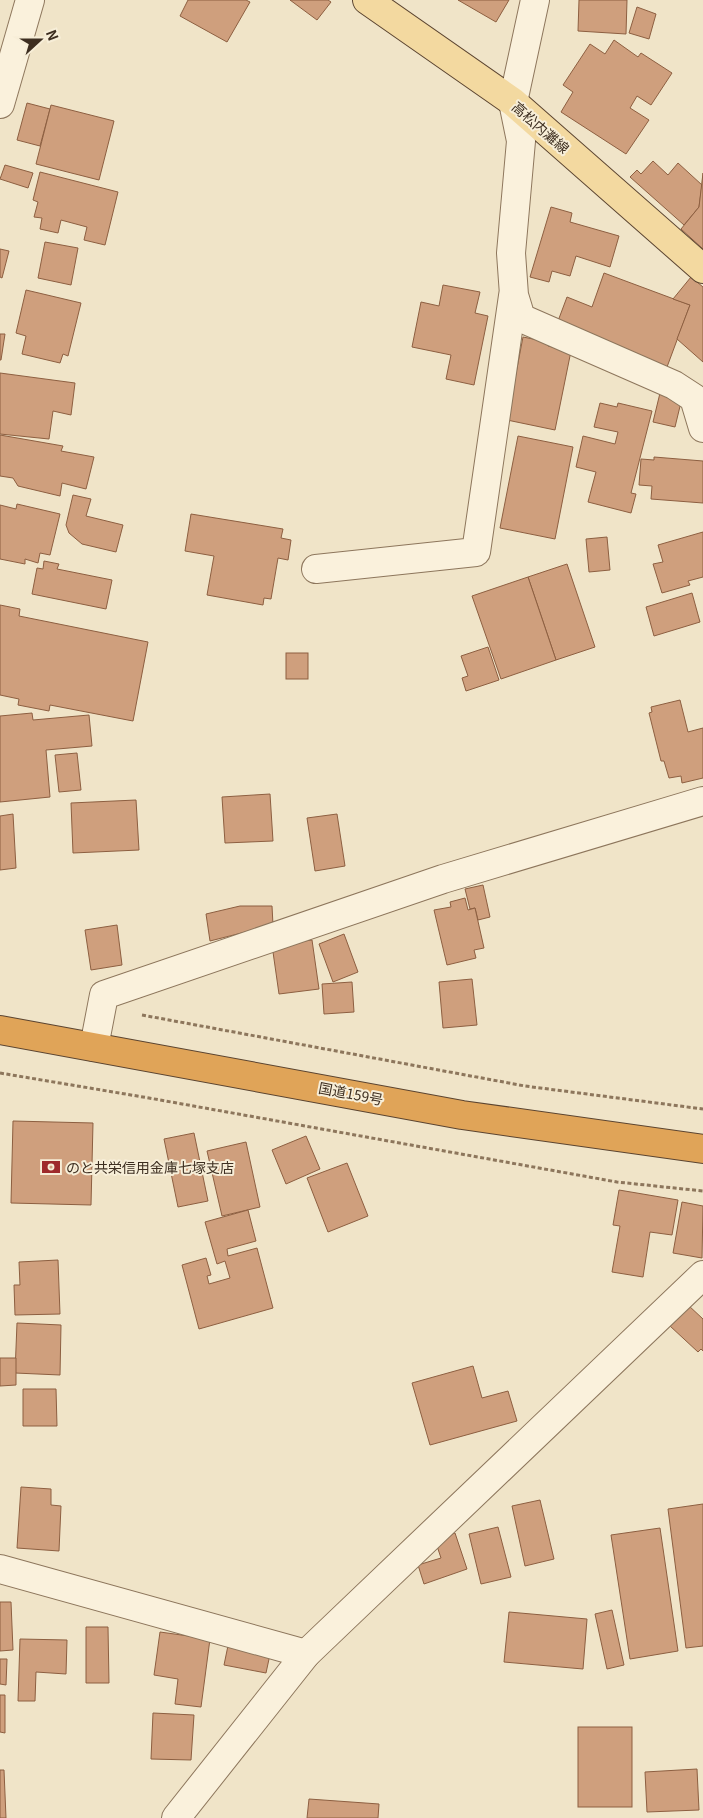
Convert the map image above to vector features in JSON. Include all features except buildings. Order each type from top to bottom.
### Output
[{"type":"highway","name":"国道159号","points":[[0,1030],[167,1059],[462,1115],[703,1149]]},
{"type":"main road","name":"高松内灘線","points":[[367,0],[513,102],[703,269]]},
{"type":"street","points":[[0,104],[30,0]]},
{"type":"street","points":[[316,569],[476,552],[514,295],[512,253],[520,141],[513,102],[535,0]]},
{"type":"street","points":[[514,295],[521,318],[674,385],[694,398],[703,428]]},
{"type":"street","points":[[94,1047],[104,995],[443,879],[703,801]]},
{"type":"street","points":[[176,1818],[306,1654],[703,1275]]},
{"type":"street","points":[[0,1569],[306,1654]]},
{"type":"path","points":[[137,1014],[525,1086],[703,1109]]},
{"type":"path","points":[[0,1073],[618,1182],[703,1191]]},
{"type":"place","name":"のと共栄信用金庫七塚支店","points":[[51,1167]]}]
